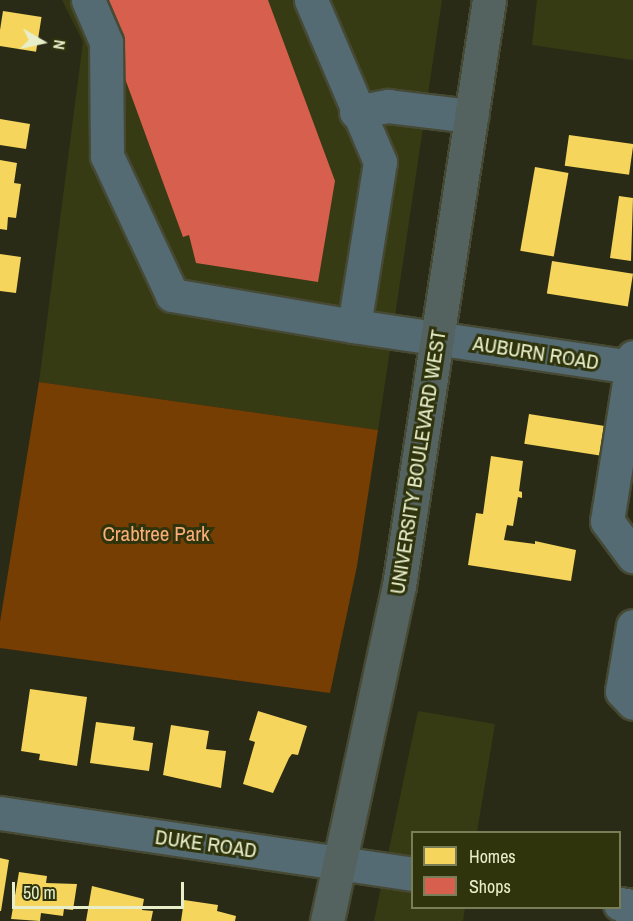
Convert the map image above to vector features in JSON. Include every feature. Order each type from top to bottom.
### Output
[{"type":"main road","name":"UNIVERSITY BOULEVARD WEST","points":[[327,921],[399,586],[439,338],[489,0]]},
{"type":"street","name":"AUBURN ROAD","points":[[88,0],[106,42],[107,156],[172,295],[354,326],[632,364]]},
{"type":"street","points":[[312,0],[356,112],[380,162],[354,326]]},
{"type":"street","points":[[356,112],[388,106],[471,116]]},
{"type":"street","points":[[632,364],[607,521],[633,556]]},
{"type":"street","points":[[633,626],[622,691],[633,703]]},
{"type":"street","name":"DUKE ROAD","points":[[0,813],[411,874]]},
{"type":"shaded area","points":[[62,0],[442,0],[378,430],[39,382],[83,42]]},
{"type":"shaded area","points":[[537,0],[633,0],[633,60],[532,45]]},
{"type":"shaded area","points":[[418,711],[495,724],[477,831],[411,831],[411,909],[465,909],[463,921],[374,921]]},
{"type":"green space","name":"Crabtree Park","points":[[39,382],[378,430],[357,566],[330,693],[0,648],[0,622]]},
{"type":"building: Homes","points":[[3,11],[42,17],[36,52],[0,46]]},
{"type":"building: Homes","points":[[0,119],[30,124],[26,149],[0,145]]},
{"type":"building: Homes","points":[[569,135],[633,144],[629,175],[565,166]]},
{"type":"building: Homes","points":[[0,160],[17,163],[14,183],[21,184],[16,218],[8,217],[7,230],[0,229]]},
{"type":"building: Homes","points":[[535,167],[568,173],[554,257],[520,251]]},
{"type":"building: Homes","points":[[619,196],[633,198],[631,261],[610,258]]},
{"type":"building: Homes","points":[[0,254],[21,257],[16,293],[0,291]]},
{"type":"building: Homes","points":[[552,261],[633,274],[628,306],[547,294]]},
{"type":"building: Homes","points":[[529,414],[611,427],[606,457],[524,444]]},
{"type":"building: Homes","points":[[491,456],[523,461],[519,491],[522,492],[522,498],[518,497],[513,526],[507,525],[504,540],[535,544],[535,541],[576,550],[571,581],[468,565],[476,513],[483,514]]},
{"type":"building: Homes","points":[[30,689],[87,697],[77,766],[39,760],[40,754],[21,751]]},
{"type":"building: Homes","points":[[258,711],[307,726],[298,755],[292,754],[289,758],[273,793],[243,784],[255,742],[249,740]]},
{"type":"building: Homes","points":[[96,722],[135,727],[133,740],[153,743],[149,771],[90,763]]},
{"type":"building: Homes","points":[[171,725],[209,731],[206,749],[226,751],[221,788],[163,775]]},
{"type":"building: Homes","points":[[0,858],[9,860],[1,911],[0,911]]},
{"type":"building: Homes","points":[[19,872],[47,876],[46,883],[77,884],[73,910],[64,909],[63,916],[41,913],[40,921],[11,919]]},
{"type":"building: Homes","points":[[92,886],[144,899],[142,910],[153,911],[151,921],[86,921]]},
{"type":"building: Homes","points":[[184,900],[218,905],[217,911],[236,916],[235,921],[181,921]]},
{"type":"building: Shops","points":[[107,0],[268,0],[335,181],[318,282],[196,263],[189,235],[183,237],[116,54],[125,50]]}]
